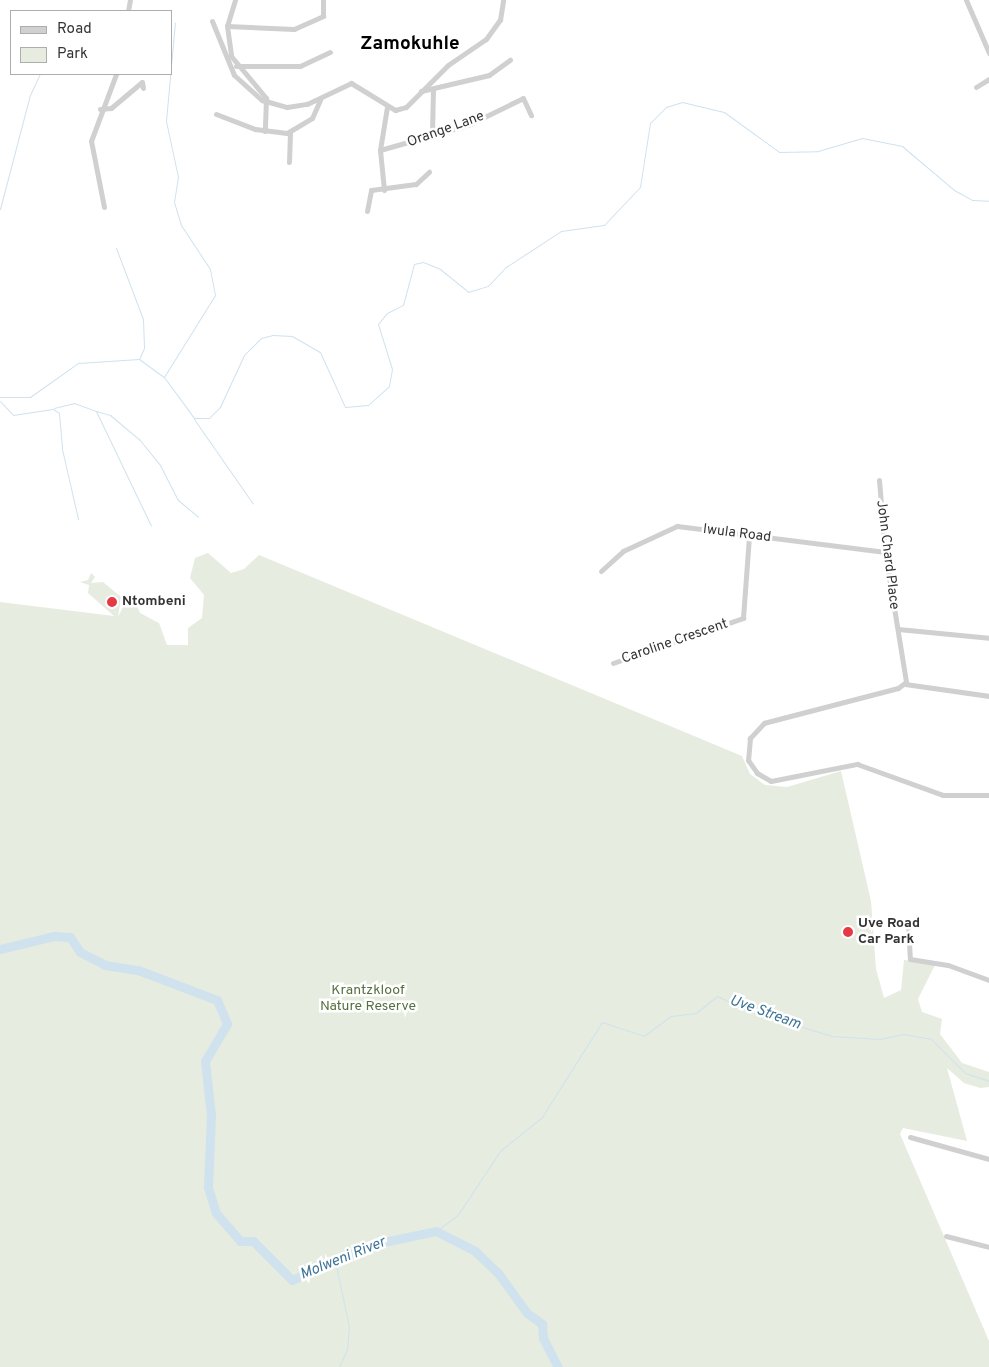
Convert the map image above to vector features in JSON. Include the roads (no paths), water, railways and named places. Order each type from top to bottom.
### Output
[{"type":"street","points":[[235,0],[227,26],[236,66],[267,102],[265,131]]},
{"type":"street","points":[[227,26],[294,29],[323,16],[323,0]]},
{"type":"street","points":[[212,21],[238,81],[267,102],[287,106],[320,100],[351,83],[387,107],[406,107],[421,92],[492,34],[500,20],[503,0]]},
{"type":"street","points":[[966,0],[989,53]]},
{"type":"street","points":[[236,66],[300,66],[330,52]]},
{"type":"street","points":[[421,92],[489,75],[510,60]]},
{"type":"street","points":[[104,207],[91,141],[100,109],[116,75]]},
{"type":"street","points":[[976,87],[989,79]]},
{"type":"street","points":[[100,109],[111,108],[142,82],[143,88]]},
{"type":"street","points":[[432,133],[433,89]]},
{"type":"street","name":"Orange Lane","points":[[379,151],[432,133],[468,125],[523,98],[531,115]]},
{"type":"street","points":[[216,114],[265,131],[290,133],[312,118],[320,100]]},
{"type":"street","points":[[384,190],[379,151],[387,107]]},
{"type":"street","points":[[289,162],[290,133]]},
{"type":"street","points":[[367,211],[371,190],[384,190],[416,184],[429,172]]},
{"type":"street","name":"John Chard Place","points":[[878,480],[885,552],[905,684]]},
{"type":"street","name":"Iwula Road","points":[[601,571],[623,550],[676,527],[885,552]]},
{"type":"street","name":"Caroline Crescent","points":[[613,663],[744,618],[749,536]]},
{"type":"street","points":[[898,629],[989,638]]},
{"type":"street","points":[[989,696],[905,684],[764,723],[748,743],[751,765],[762,777],[780,782],[857,764],[943,794],[989,795]]},
{"type":"street","points":[[908,923],[910,959],[948,966],[989,980]]},
{"type":"street","points":[[910,1137],[989,1159]]},
{"type":"street","points":[[946,1236],[989,1248]]},
{"type":"waterway","points":[[172,55],[175,22]]},
{"type":"waterway","points":[[0,209],[30,95],[40,75]]},
{"type":"waterway","points":[[164,377],[215,295],[210,269],[181,225],[174,202],[178,177],[166,121],[170,75]]},
{"type":"waterway","points":[[0,397],[30,397],[78,363],[139,359],[164,377],[194,418],[209,418],[220,407],[244,355],[261,338],[273,335],[292,336],[320,352],[345,407],[368,405],[389,386],[392,369],[378,324],[387,313],[403,305],[414,264],[423,262],[440,269],[468,292],[488,286],[506,267],[561,231],[604,225],[640,187],[650,123],[666,107],[682,102],[724,112],[779,152],[818,151],[862,138],[902,146],[954,190],[972,200],[989,201]]},
{"type":"waterway","points":[[116,248],[143,319],[144,348],[139,359]]},
{"type":"waterway","points":[[0,401],[13,415],[53,409],[59,413],[62,449],[78,519]]},
{"type":"waterway","points":[[54,408],[74,403],[96,411],[151,526]]},
{"type":"waterway","points":[[96,411],[110,415],[139,439],[160,465],[178,500],[198,517]]},
{"type":"waterway","points":[[194,419],[253,504]]},
{"type":"waterway","name":"Molweni River","points":[[0,949],[54,936],[70,937],[80,952],[105,965],[138,970],[217,1000],[227,1024],[205,1061],[211,1115],[208,1187],[216,1213],[240,1241],[253,1241],[292,1280],[374,1244],[436,1231],[475,1251],[498,1273],[527,1313],[542,1324],[543,1338],[558,1367]]},
{"type":"waterway","name":"Uve Stream","points":[[436,1231],[457,1216],[500,1151],[542,1117],[602,1022],[644,1036],[671,1016],[696,1013],[717,996],[746,1010],[832,1036],[880,1039],[903,1034],[931,1039],[965,1073],[989,1081]]},
{"type":"waterway","points":[[335,1261],[349,1327],[347,1349],[339,1367]]},
{"type":"place","name":"Ntombeni","points":[[112,602]]},
{"type":"place","name":"Uve Road Car Park","points":[[848,932]]},
{"type":"district","name":"Zamokuhle","points":[[410,45]]},
{"type":"park label","name":"Krantzkloof Nature Reserve","points":[[368,1000]]}]
